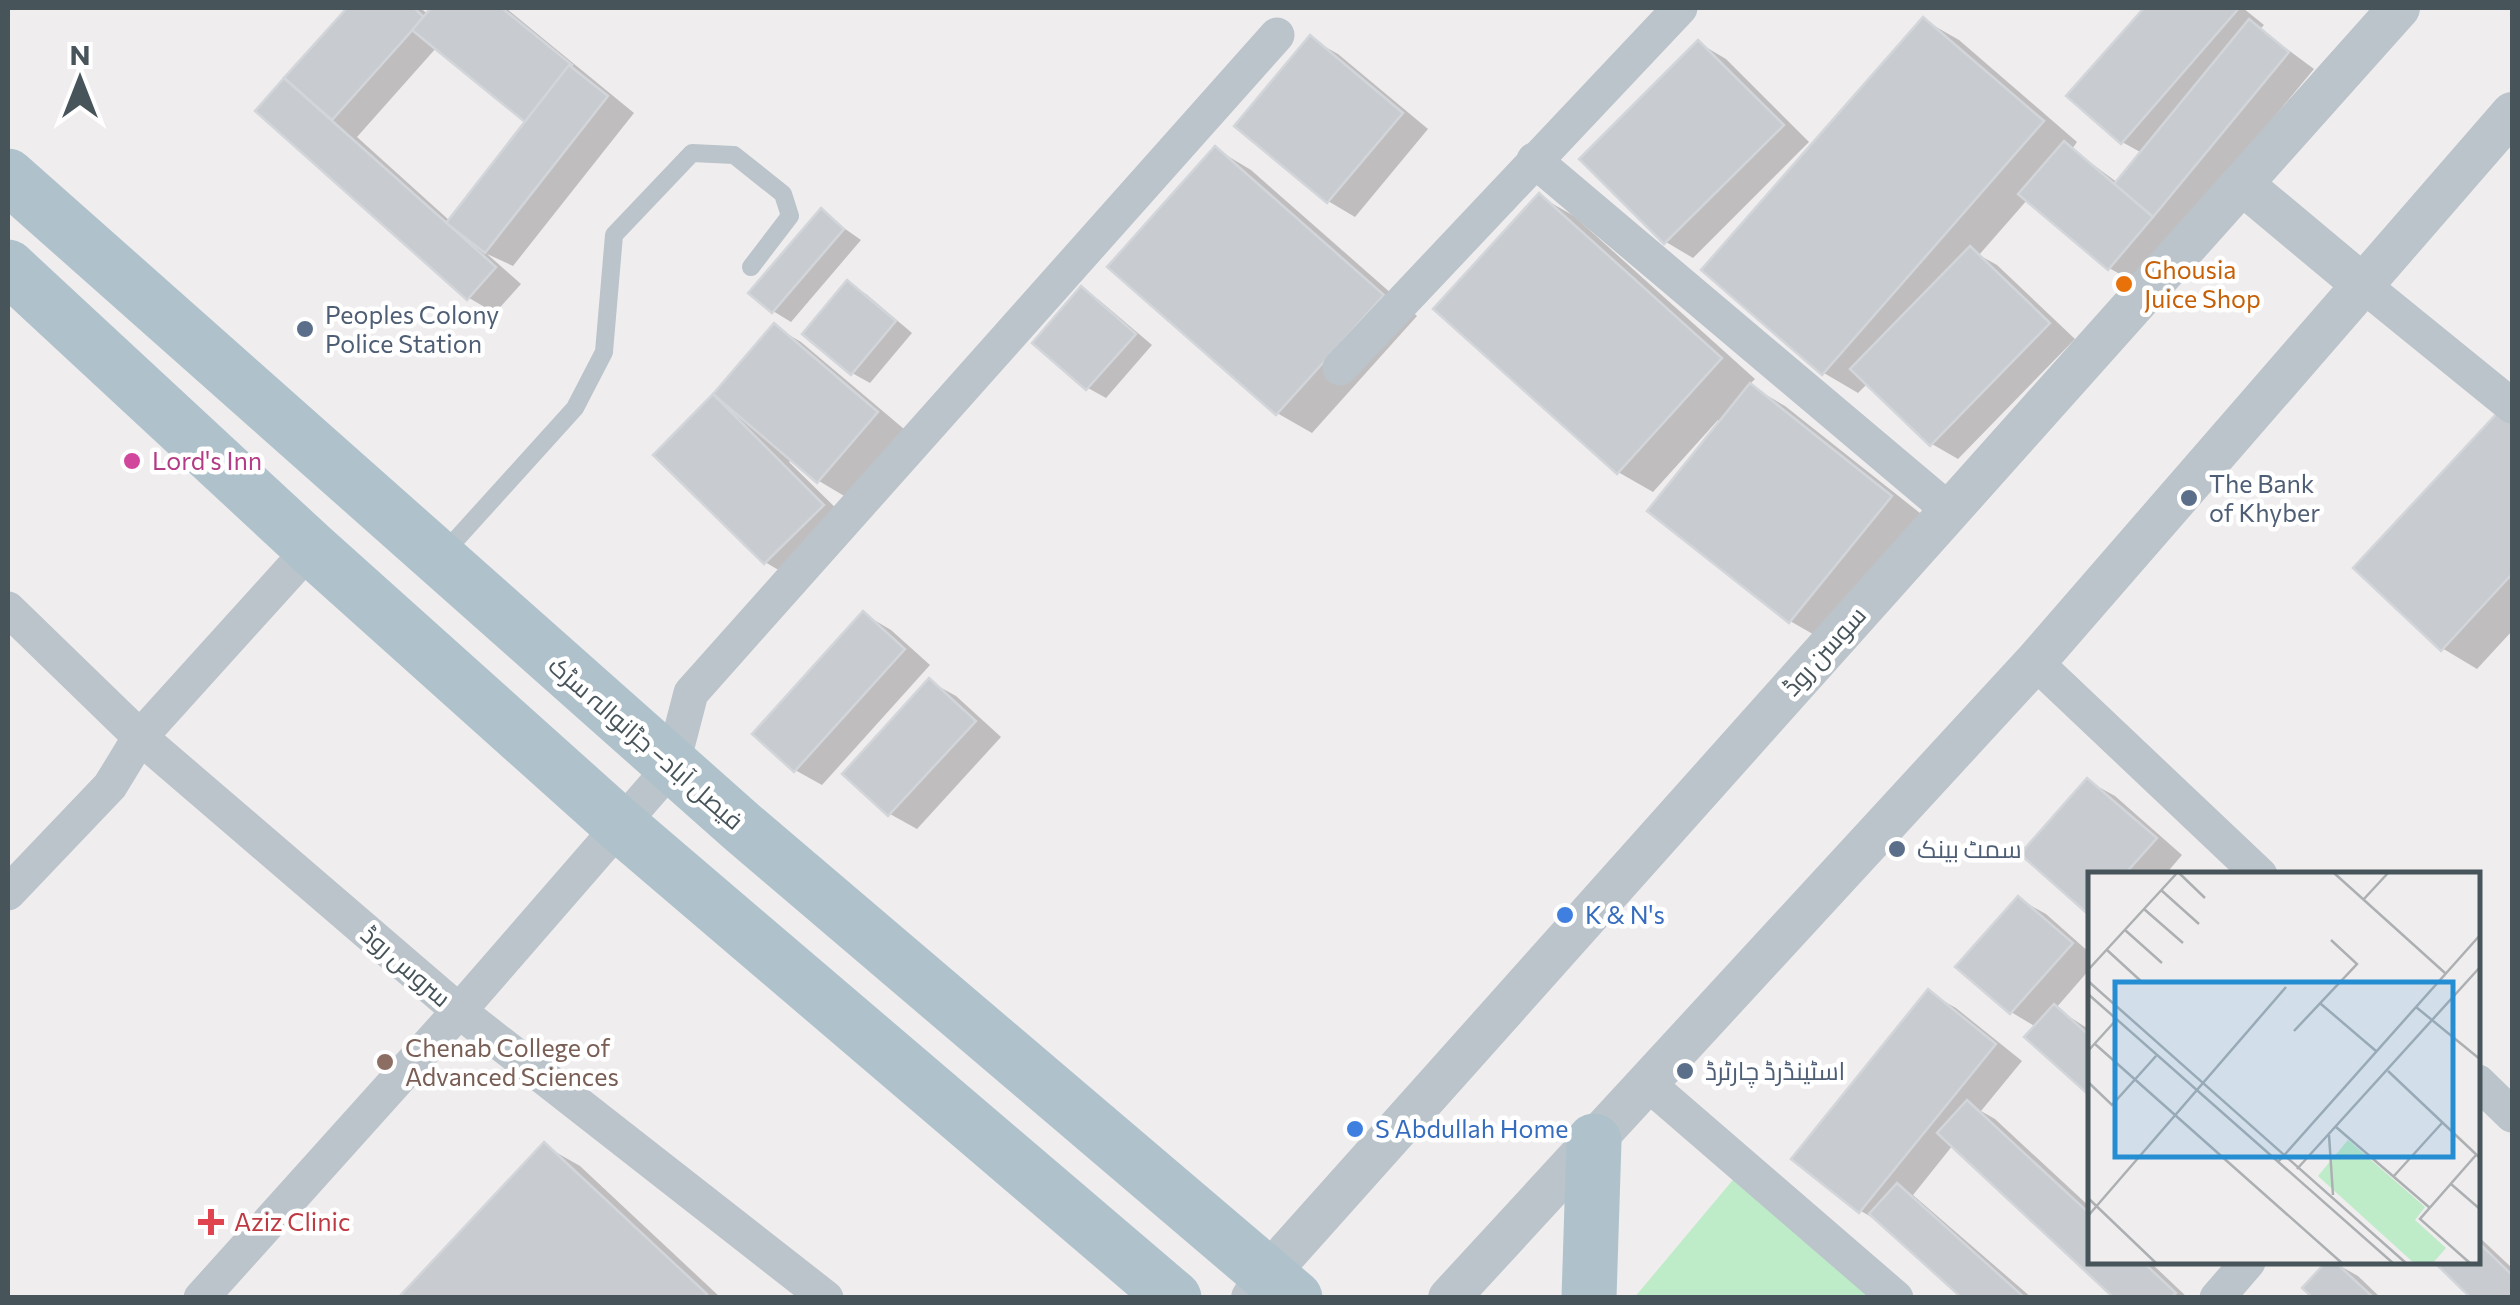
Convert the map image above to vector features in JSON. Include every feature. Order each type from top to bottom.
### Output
[{"type":"main road","name":"فیصل آباد– جڑانوالہ سڑک","points":[[8,176],[672,766],[1271,1290]]},
{"type":"main road","points":[[12,279],[621,826],[1174,1298]]},
{"type":"main road","points":[[1589,1298],[1594,1140]]},
{"type":"street","points":[[1340,368],[1680,8]]},
{"type":"street","name":"سوسن روڈ","points":[[1271,1290],[1950,511],[2400,8]]},
{"type":"street","points":[[201,1298],[672,766],[690,693],[1278,36]]},
{"type":"street","points":[[1449,1298],[2035,662],[2512,113]]},
{"type":"street","points":[[1534,160],[1950,511]]},
{"type":"street","points":[[2242,184],[2512,406]]},
{"type":"street","points":[[8,892],[110,786],[140,737],[311,548]]},
{"type":"street","name":"سروس روڈ","points":[[8,609],[140,737],[459,1011],[826,1298]]},
{"type":"street","points":[[2035,662],[2257,872]]},
{"type":"street","points":[[1647,1083],[1896,1298]]},
{"type":"street","points":[[2480,1084],[2512,1115]]},
{"type":"street","points":[[2217,1298],[2245,1265]]},
{"type":"lane","points":[[438,559],[575,408],[604,352],[614,235],[692,153],[734,155],[783,194],[790,216],[750,268]]},
{"type":"green space","points":[[1737,1175],[1877,1298],[1634,1298]]},
{"type":"building","points":[[347,8],[414,8],[424,17],[332,120],[284,78]]},
{"type":"building","points":[[431,8],[502,8],[572,65],[525,122],[412,30]]},
{"type":"building","points":[[2144,8],[2239,8],[2121,144],[2066,96]]},
{"type":"building","points":[[1923,17],[2044,121],[1822,375],[1701,270]]},
{"type":"building","points":[[2249,19],[2289,52],[2153,217],[2114,184]]},
{"type":"building","points":[[1310,35],[1403,113],[1327,203],[1234,126]]},
{"type":"building","points":[[1698,40],[1784,125],[1664,244],[1579,159]]},
{"type":"building","points":[[569,65],[608,96],[485,253],[446,223]]},
{"type":"building","points":[[284,78],[496,267],[467,300],[255,111]]},
{"type":"building","points":[[2064,141],[2153,217],[2108,270],[2018,194]]},
{"type":"building","points":[[1215,146],[1384,295],[1276,415],[1107,267]]},
{"type":"building","points":[[1539,193],[1722,358],[1617,474],[1433,309]]},
{"type":"building","points":[[821,208],[844,229],[772,313],[748,293]]},
{"type":"building","points":[[1970,246],[2050,323],[1930,446],[1850,369]]},
{"type":"building","points":[[847,280],[896,321],[851,375],[802,334]]},
{"type":"building","points":[[1081,286],[1136,334],[1086,390],[1032,343]]},
{"type":"building","points":[[774,323],[878,412],[817,483],[713,394]]},
{"type":"building","points":[[1750,383],[1892,496],[1789,623],[1647,511]]},
{"type":"building","points":[[713,394],[824,505],[764,564],[653,455]]},
{"type":"building","points":[[2501,409],[2512,420],[2512,574],[2441,651],[2353,568]]},
{"type":"building","points":[[863,611],[905,649],[794,772],[752,734]]},
{"type":"building","points":[[929,678],[976,721],[888,816],[842,774]]},
{"type":"building","points":[[2087,778],[2157,838],[2127,872],[2088,872],[2088,914],[2020,854]]},
{"type":"building","points":[[2018,896],[2073,943],[2010,1014],[1955,967]]},
{"type":"building","points":[[1928,989],[1996,1044],[1859,1213],[1791,1159]]},
{"type":"building","points":[[2054,1004],[2088,1034],[2088,1094],[2024,1037]]},
{"type":"building","points":[[1967,1100],[2088,1212],[2088,1265],[2146,1265],[2176,1293],[2171,1298],[2114,1298],[1937,1133]]},
{"type":"building","points":[[544,1142],[707,1294],[703,1298],[398,1298]]},
{"type":"building","points":[[1897,1183],[2025,1298],[1962,1298],[1869,1214]]},
{"type":"building","points":[[2480,1244],[2512,1275],[2512,1298],[2471,1298],[2437,1265],[2480,1265]]},
{"type":"building","points":[[2323,1265],[2338,1265],[2374,1298],[2313,1298],[2302,1288]]},
{"type":"place","name":"Ghousia Juice Shop","points":[[2124,284]]},
{"type":"place","name":"Peoples Colony Police Station","points":[[305,329]]},
{"type":"place","name":"Lord's Inn","points":[[132,461]]},
{"type":"place","name":"The Bank of Khyber","points":[[2189,498]]},
{"type":"place","name":"سمٹ بینک","points":[[1897,849]]},
{"type":"place","name":"K & N's","points":[[1565,915]]},
{"type":"place","name":"Chenab College of Advanced Sciences","points":[[385,1062]]},
{"type":"place","name":"اسٹینڈرڈ چارٹرڈ","points":[[1685,1071]]},
{"type":"place","name":"S Abdullah Home","points":[[1355,1129]]},
{"type":"place","name":"Aziz Clinic","points":[[211,1222]]}]
